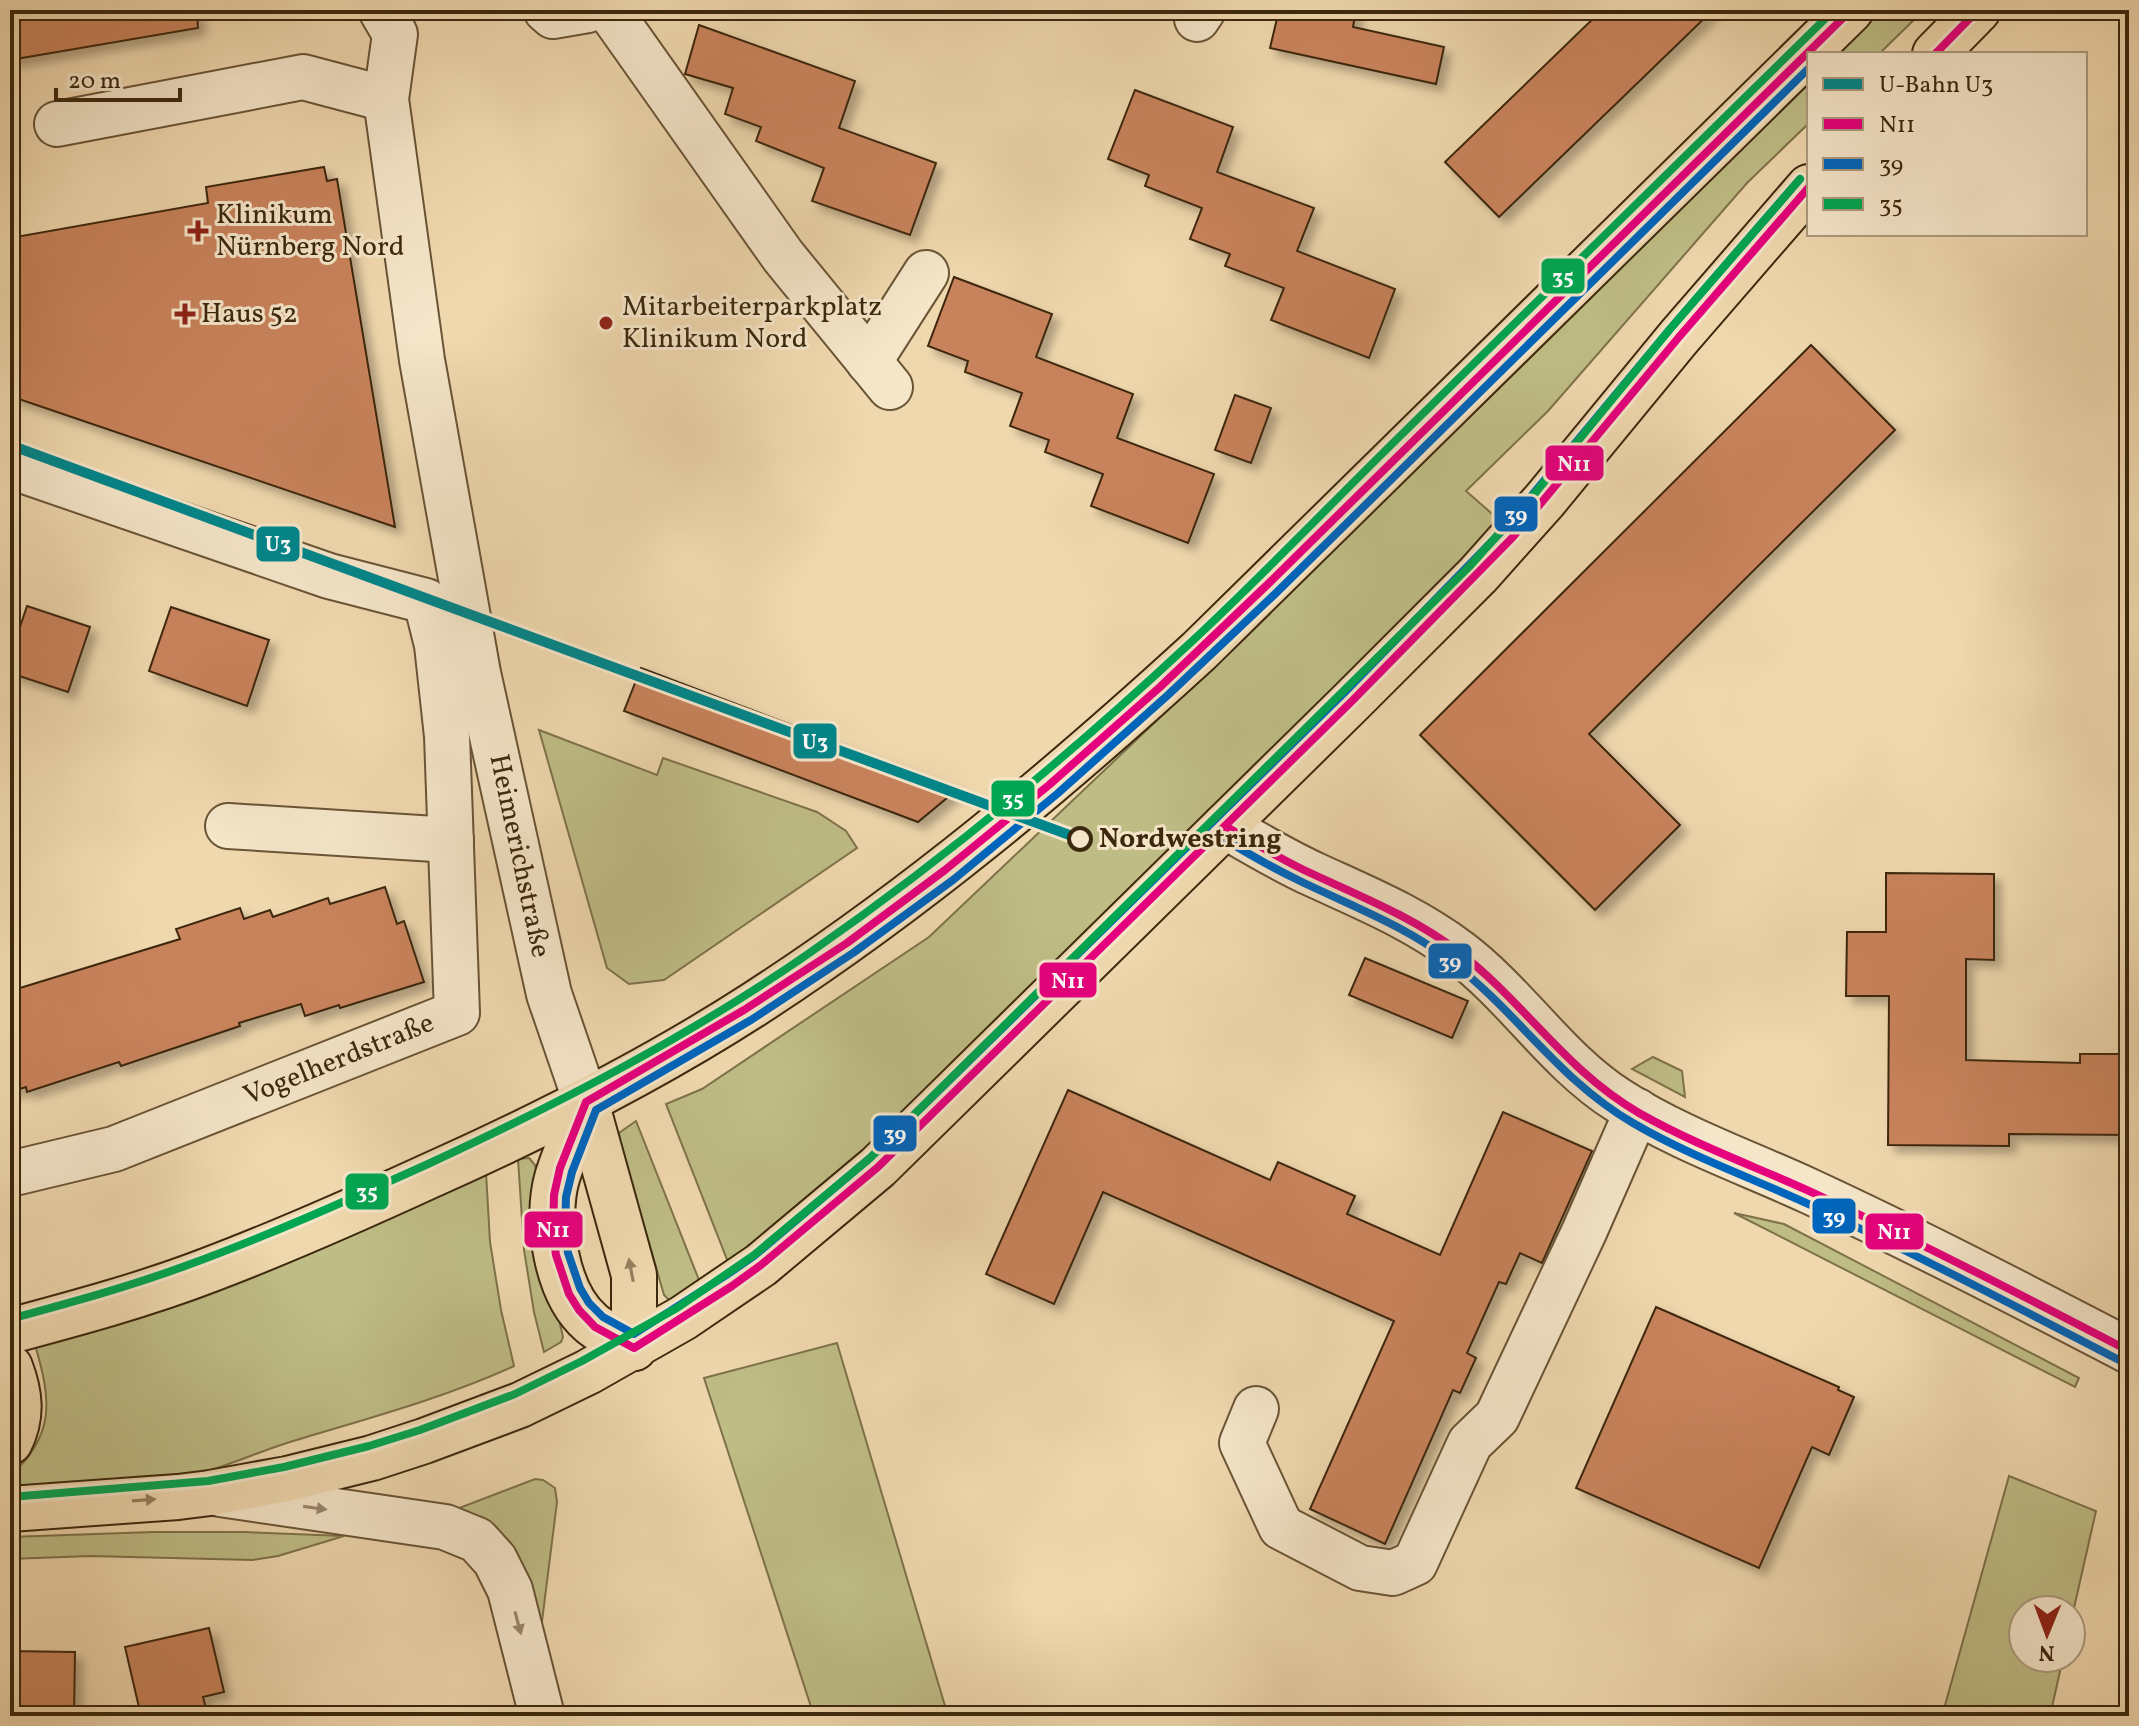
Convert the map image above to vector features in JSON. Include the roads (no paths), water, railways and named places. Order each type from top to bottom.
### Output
[{"type":"main road","points":[[1808,52],[1851,10]]},
{"type":"main road","points":[[1937,52],[1978,10]]},
{"type":"main road","points":[[10,1331],[209,1270],[373,1202],[485,1151],[644,1070],[751,1006],[871,924],[990,834],[1098,743],[1217,635],[1807,53]]},
{"type":"main road","points":[[10,1509],[210,1493],[372,1458],[520,1405],[634,1348],[761,1265],[878,1167],[1352,701],[1512,538],[1807,189]]},
{"type":"main road","points":[[586,1102],[554,1194],[557,1259],[562,1280],[575,1306],[592,1325],[634,1348]]},
{"type":"main road","points":[[586,1102],[634,1275],[634,1348]]},
{"type":"main road","points":[[10,1367],[20,1401],[19,1422],[10,1442]]},
{"type":"street","points":[[10,466],[329,576],[446,604],[422,360],[386,99],[395,34],[381,10]]},
{"type":"street","points":[[546,10],[553,16],[588,10]]},
{"type":"street","points":[[609,10],[783,256],[880,375],[926,273]]},
{"type":"street","points":[[57,124],[303,77],[386,99]]},
{"type":"street","name":"Heimerichstraße","points":[[446,604],[478,673],[549,994],[586,1102]]},
{"type":"street","name":"Vogelherdstraße","points":[[10,1174],[114,1149],[457,1013],[446,721],[437,645],[446,604]]},
{"type":"street","points":[[228,826],[451,840]]},
{"type":"street","points":[[1225,826],[1313,874],[1395,911],[1448,944],[1485,974],[1586,1077],[1618,1100],[1697,1141],[1916,1242],[2129,1351]]},
{"type":"street","points":[[1256,1409],[1242,1443],[1281,1527],[1360,1568],[1393,1573],[1415,1563],[1470,1443],[1497,1417],[1637,1111]]},
{"type":"street","points":[[210,1493],[445,1527],[477,1540],[495,1560],[510,1590],[539,1702]]},
{"type":"metro line","name":"U3","points":[[10,445],[1083,840]]},
{"type":"place","name":"Klinikum Nürnberg Nord","points":[[198,231]]},
{"type":"place","name":"Haus 52","points":[[185,314]]},
{"type":"place","name":"Mitarbeiterparkplatz Klinikum Nord","points":[[606,323]]},
{"type":"place","name":"Nordwestring","points":[[1080,839]]}]
